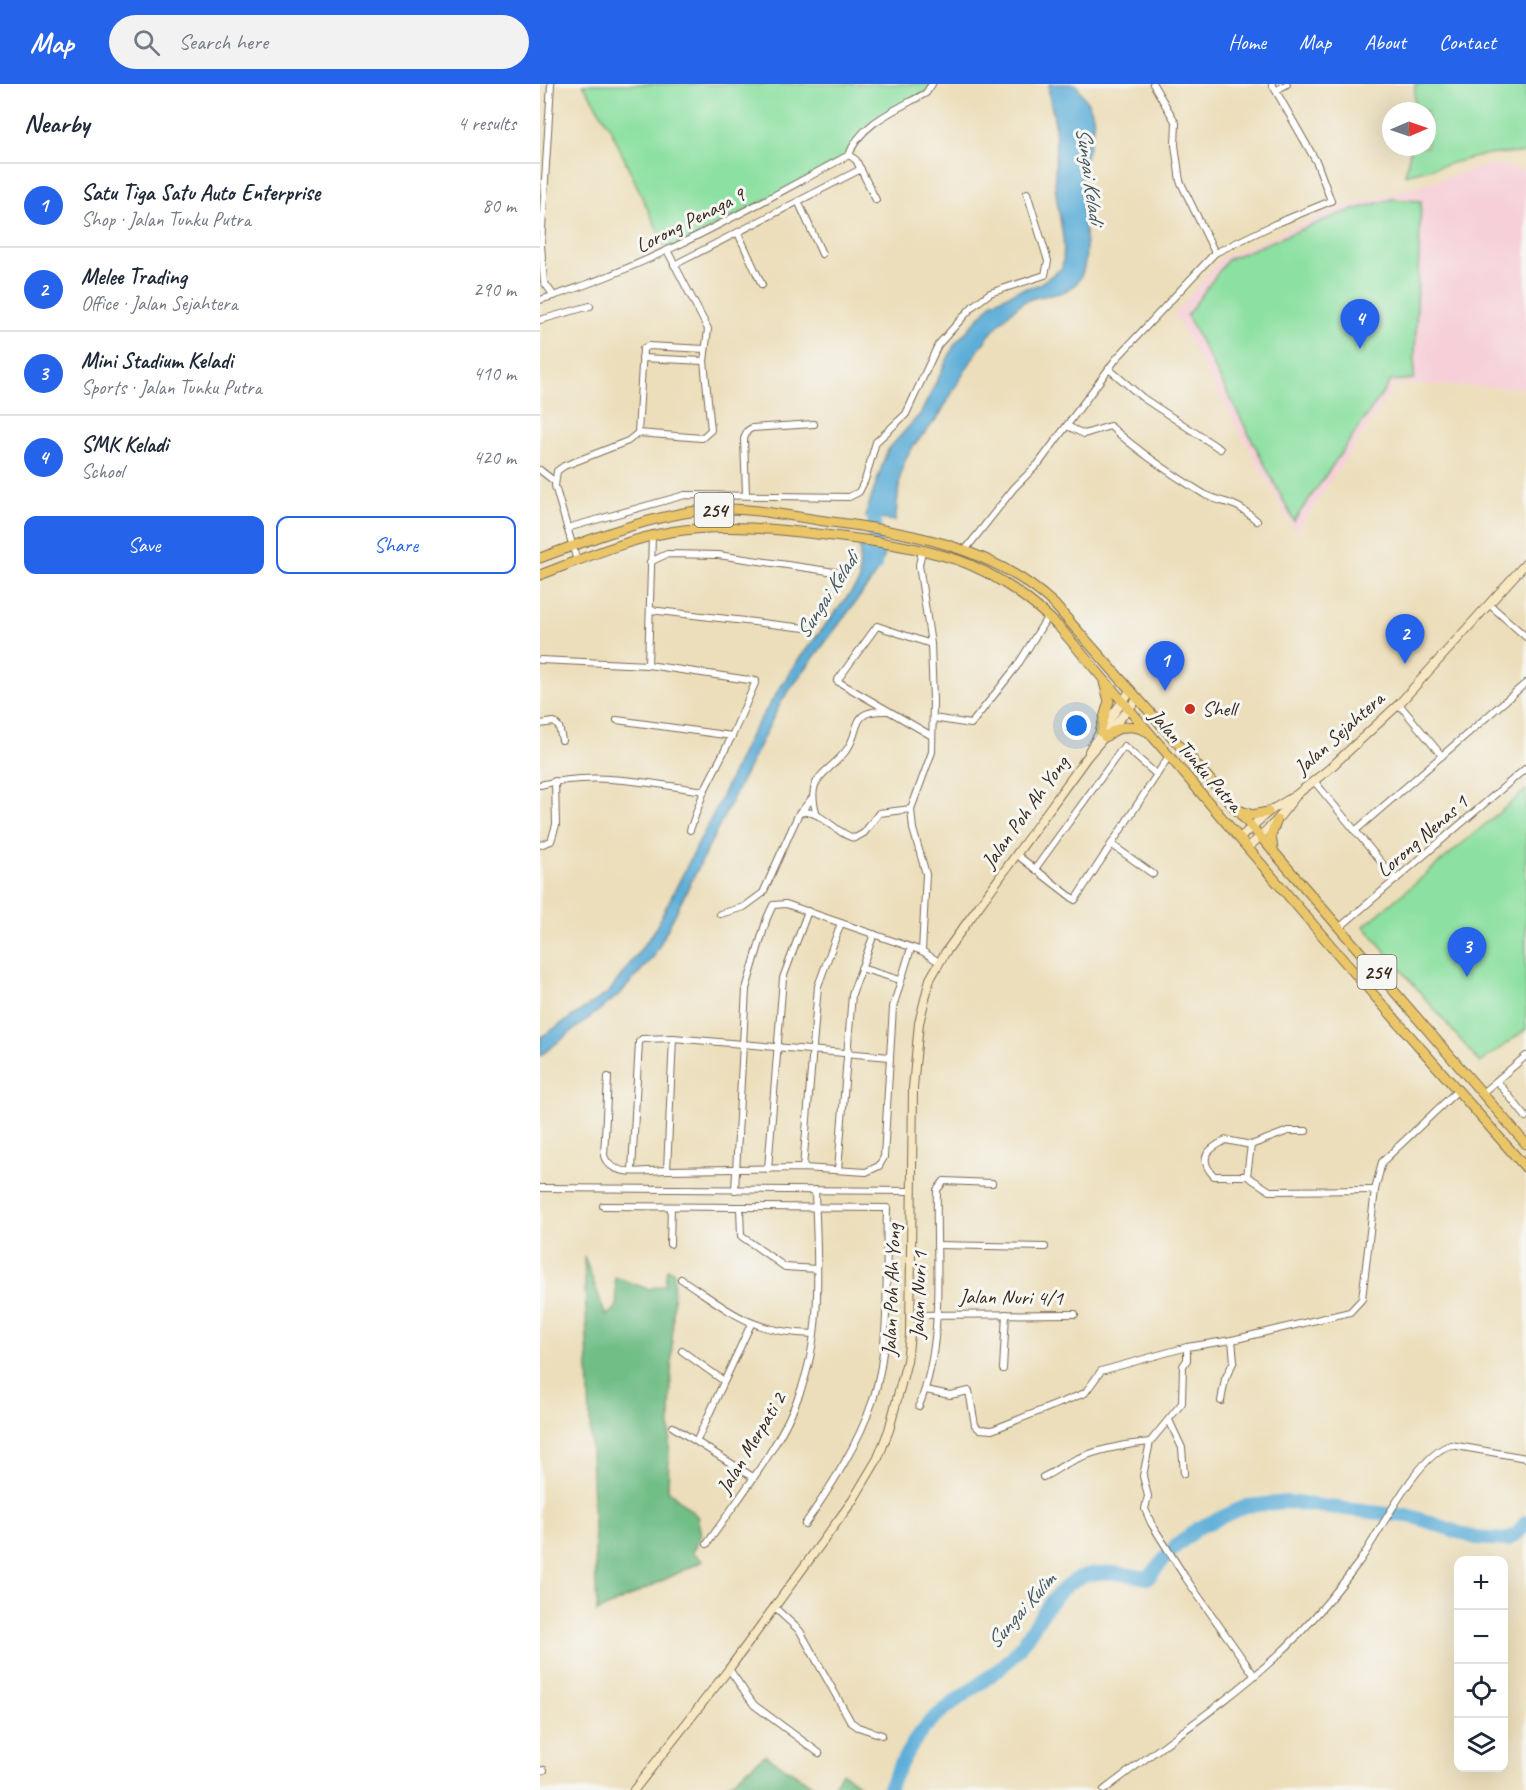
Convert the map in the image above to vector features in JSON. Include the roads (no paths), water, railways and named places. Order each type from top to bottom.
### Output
[{"type":"main road","name":"Jalan Tunku Putra","points":[[540,558],[642,521],[698,511],[755,510],[896,531],[966,549],[1013,572],[1039,590],[1131,690],[1274,851],[1526,1144]]},
{"type":"main road","name":"Jalan Tunku Putra","points":[[540,575],[651,536],[709,528],[770,528],[893,544],[959,561],[978,569],[1025,597],[1048,616],[1094,667],[1526,1168]]},
{"type":"main road","name":"Jalan Sejahtera","points":[[1240,838],[1268,812],[1314,781],[1398,704],[1526,563]]},
{"type":"main road","points":[[1094,667],[1105,683],[1109,701],[1102,734]]},
{"type":"main road","name":"Jalan Poh Ah Yong","points":[[634,1790],[729,1669],[853,1500],[878,1458],[897,1408],[908,1361],[914,1088],[922,1002],[939,962],[1125,704],[1131,690]]},
{"type":"main road","name":"Jalan Poh Ah Yong","points":[[1125,704],[1138,698]]},
{"type":"main road","points":[[1102,734],[1127,726],[1140,728],[1150,734]]},
{"type":"main road","name":"Jalan Sejahtera","points":[[1249,847],[1277,820],[1296,795]]},
{"type":"main road","points":[[1232,805],[1252,815],[1268,812]]},
{"type":"main road","points":[[1274,851],[1271,835],[1277,820]]},
{"type":"main road","points":[[1455,1087],[1471,1093],[1482,1093],[1481,1106],[1485,1121]]},
{"type":"street","points":[[551,84],[543,188],[541,264],[544,282],[554,296]]},
{"type":"street","points":[[876,200],[856,160],[849,155],[854,141],[870,125],[926,93],[932,84]]},
{"type":"street","points":[[1153,84],[1176,123],[1175,145],[1180,181],[1215,253]]},
{"type":"street","points":[[966,549],[1014,488],[1039,463],[1109,369],[1215,253],[1275,224],[1331,201],[1317,163],[1274,87],[1287,84]]},
{"type":"street","name":"Lorong Penaga 9","points":[[540,300],[619,274],[668,252],[849,155]]},
{"type":"street","points":[[674,265],[861,169]]},
{"type":"street","points":[[567,528],[685,495],[849,497],[859,492],[865,480],[876,442],[906,414],[938,345],[973,306],[990,293],[1045,275],[1048,261],[1027,193]]},
{"type":"street","points":[[799,202],[822,254]]},
{"type":"street","points":[[738,233],[762,285]]},
{"type":"street","points":[[577,561],[554,481],[557,471],[564,466],[628,441],[638,433],[702,438],[711,430],[704,361],[708,329],[668,252]]},
{"type":"street","points":[[540,320],[590,306]]},
{"type":"street","points":[[638,433],[643,349],[648,346],[705,349]]},
{"type":"street","points":[[642,358],[704,361]]},
{"type":"street","points":[[1109,369],[1143,398],[1220,449]]},
{"type":"street","points":[[746,494],[744,439],[747,431],[752,428],[814,424]]},
{"type":"street","points":[[1067,426],[1084,434],[1110,426],[1142,454],[1214,499],[1242,508],[1257,521]]},
{"type":"street","points":[[540,470],[554,481]]},
{"type":"street","points":[[648,665],[651,536]]},
{"type":"street","points":[[922,551],[919,565],[931,644],[933,718],[932,752],[911,809],[926,874],[922,951]]},
{"type":"street","points":[[650,562],[667,554],[718,555],[842,573]]},
{"type":"street","points":[[1489,604],[1526,637]]},
{"type":"street","points":[[650,610],[806,628]]},
{"type":"street","points":[[933,718],[971,724],[1017,666],[1048,616]]},
{"type":"street","points":[[931,644],[877,626],[837,681],[932,736]]},
{"type":"street","points":[[540,660],[648,665],[756,681],[732,736],[704,790],[690,830]]},
{"type":"street","points":[[1355,831],[1526,683]]},
{"type":"street","points":[[1398,704],[1442,756]]},
{"type":"street","points":[[817,815],[813,797],[816,779],[847,749],[862,715],[870,710],[888,711]]},
{"type":"street","points":[[617,720],[732,736]]},
{"type":"street","points":[[540,724],[554,723],[559,727],[562,740]]},
{"type":"street","points":[[1035,869],[1124,746],[1156,774]]},
{"type":"street","points":[[1017,855],[1075,900],[1169,756]]},
{"type":"street","name":"Lorong Nenas 1","points":[[1339,928],[1526,768]]},
{"type":"street","points":[[540,785],[573,777],[615,779],[704,790]]},
{"type":"street","points":[[540,845],[550,841],[556,825],[555,781]]},
{"type":"street","points":[[1314,781],[1396,880]]},
{"type":"street","points":[[720,914],[744,907],[763,893],[799,813],[813,797]]},
{"type":"street","points":[[799,813],[807,811],[817,815],[845,835],[855,838],[864,833],[879,813],[911,809]]},
{"type":"street","points":[[1111,844],[1153,874]]},
{"type":"street","points":[[735,1190],[746,989],[766,918],[773,905],[786,904],[808,911],[922,951],[939,962]]},
{"type":"street","points":[[768,1169],[783,978],[808,911]]},
{"type":"street","points":[[803,1168],[818,986],[841,923]]},
{"type":"street","points":[[838,1170],[852,994],[874,934]]},
{"type":"street","points":[[608,1077],[604,1156],[607,1164],[615,1170],[803,1168],[866,1172],[879,1166],[884,1157],[893,1007],[911,948]]},
{"type":"street","points":[[861,968],[900,980]]},
{"type":"street","points":[[632,1170],[639,1042],[647,1037],[890,1058]]},
{"type":"street","points":[[667,1170],[673,1038]]},
{"type":"street","points":[[1482,1093],[1526,1056]]},
{"type":"street","points":[[1497,1081],[1526,1117]]},
{"type":"street","points":[[926,1390],[950,1395],[969,1391],[975,1425],[979,1429],[992,1430],[1085,1393],[1101,1371],[1187,1347],[1232,1340],[1350,1312],[1360,1304],[1375,1190],[1382,1162],[1455,1087]]},
{"type":"street","points":[[1306,1131],[1288,1131],[1251,1145],[1226,1140],[1207,1153],[1205,1159],[1207,1168],[1214,1176],[1247,1176],[1270,1191],[1375,1190]]},
{"type":"street","points":[[1247,1176],[1251,1145]]},
{"type":"street","name":"Jalan Nuri 1","points":[[920,1406],[926,1390],[936,1313],[939,1184],[944,1181],[993,1183]]},
{"type":"street","points":[[540,1188],[912,1191]]},
{"type":"street","name":"Jalan Merpati 2","points":[[707,1544],[753,1477],[795,1405],[805,1378],[814,1334],[817,1269],[815,1190]]},
{"type":"street","points":[[603,1206],[887,1208],[883,1340],[873,1399],[861,1431],[836,1479],[804,1524]]},
{"type":"street","points":[[670,1207],[670,1244]]},
{"type":"street","points":[[740,1208],[741,1236],[784,1267],[817,1269]]},
{"type":"street","points":[[937,1245],[1045,1247]]},
{"type":"street","points":[[681,1279],[751,1324],[784,1334],[814,1334]]},
{"type":"street","name":"Jalan Nuri 4/1","points":[[910,1315],[936,1313],[1075,1314]]},
{"type":"street","points":[[1003,1369],[1006,1314]]},
{"type":"street","points":[[697,1440],[751,1324]]},
{"type":"street","points":[[1221,1401],[1225,1379],[1234,1361],[1232,1340]]},
{"type":"street","points":[[1187,1347],[1188,1360],[1183,1366],[1182,1380],[1184,1395],[1169,1420],[1150,1442],[1143,1476],[1148,1496],[1145,1509],[1185,1577],[1254,1675]]},
{"type":"street","points":[[682,1351],[724,1381]]},
{"type":"street","points":[[1169,1420],[1182,1448],[1184,1474]]},
{"type":"street","points":[[673,1427],[753,1477]]},
{"type":"street","points":[[1043,1476],[1055,1472],[1066,1463],[1132,1443],[1150,1442]]},
{"type":"street","points":[[1104,1790],[1201,1719],[1254,1675],[1311,1622],[1376,1536],[1397,1500],[1439,1448],[1451,1445],[1526,1458]]},
{"type":"street","points":[[774,1607],[800,1631],[851,1722],[858,1727],[882,1735]]},
{"type":"street","points":[[729,1669],[754,1705],[819,1753]]},
{"type":"water","points":[[1049,84],[1076,84],[1093,116],[1093,130],[1081,183],[1086,245],[1084,269],[1080,278],[1067,290],[1026,301],[995,328],[975,355],[937,418],[907,455],[900,475],[895,521],[865,517],[887,451],[921,413],[955,344],[993,302],[1019,290],[1038,285],[1062,268],[1064,246],[1055,181],[1056,132]]},
{"type":"water","points":[[860,547],[887,551],[872,580],[782,700],[654,956],[620,994],[540,1056],[540,1038],[609,992],[653,933],[717,807],[749,737],[796,663],[859,582]]},
{"type":"waterway","name":"Sungai Keladi","points":[[875,566],[874,511],[880,503]]},
{"type":"waterway","name":"Sungai Kulim","points":[[888,1790],[905,1756],[928,1724],[1007,1662],[1064,1588],[1073,1581],[1090,1574],[1120,1574],[1148,1578],[1175,1547],[1198,1528],[1246,1506],[1286,1502],[1414,1517],[1475,1538],[1507,1540],[1518,1533],[1526,1522]]},
{"type":"place","name":"SMK Keladi","points":[[1360,349]]},
{"type":"place","name":"Melee Trading","points":[[1405,664]]},
{"type":"place","name":"Satu Tiga Satu Auto Enterprise","points":[[1165,691]]},
{"type":"place","name":"Shell","points":[[1190,709]]},
{"type":"place","name":"Mini Stadium Keladi","points":[[1467,977]]}]
